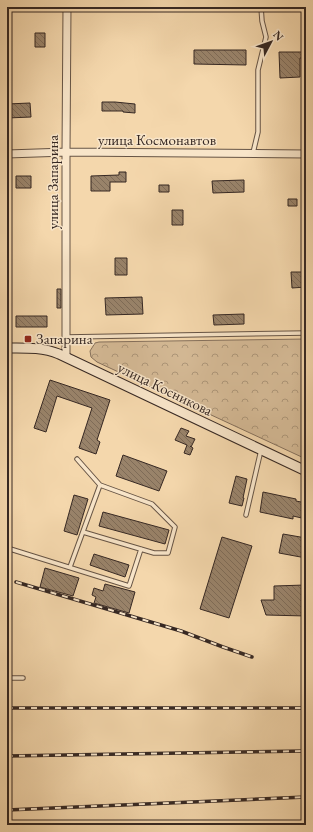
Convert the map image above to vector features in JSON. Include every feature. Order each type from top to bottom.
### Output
[{"type":"street","name":"улица Запарина","points":[[66,357],[67,7]]},
{"type":"street","name":"улица Космонавтов","points":[[7,154],[66,152],[306,154]]},
{"type":"street","name":"улица Косникова","points":[[7,348],[50,350],[306,471]]},
{"type":"lane","points":[[253,153],[258,132],[258,70],[266,37],[262,21],[261,7]]},
{"type":"lane","points":[[67,337],[306,333]]},
{"type":"lane","points":[[246,515],[261,450]]},
{"type":"lane","points":[[76,458],[100,486],[152,504],[175,527],[168,553],[154,553],[83,532]]},
{"type":"lane","points":[[70,567],[100,486]]},
{"type":"lane","points":[[7,548],[130,586],[141,549]]},
{"type":"lane","points":[[7,678],[23,678]]},
{"type":"green space","points":[[306,339],[306,459],[97,362],[91,357],[90,351],[95,343],[99,342]]},
{"type":"building","points":[[35,33],[45,33],[45,47],[35,47]]},
{"type":"building","points":[[194,50],[246,50],[246,65],[194,64]]},
{"type":"building","points":[[279,52],[306,52],[306,58],[300,58],[300,77],[280,78]]},
{"type":"building","points":[[102,102],[135,104],[135,113],[123,111],[102,111]]},
{"type":"building","points":[[30,103],[31,117],[7,118],[7,104]]},
{"type":"building","points":[[119,172],[126,172],[126,182],[110,182],[110,191],[91,191],[91,176],[119,175]]},
{"type":"building","points":[[16,176],[31,176],[31,188],[16,188]]},
{"type":"building","points":[[244,180],[244,192],[213,193],[212,181]]},
{"type":"building","points":[[159,185],[169,185],[169,192],[159,192]]},
{"type":"building","points":[[288,199],[297,199],[297,206],[288,206]]},
{"type":"building","points":[[172,210],[183,210],[183,225],[172,225]]},
{"type":"building","points":[[115,258],[127,258],[127,275],[115,275]]},
{"type":"building","points":[[291,272],[306,272],[306,287],[292,288]]},
{"type":"building","points":[[57,289],[61,289],[61,308],[57,308]]},
{"type":"building","points":[[142,297],[143,314],[106,315],[105,298]]},
{"type":"building","points":[[244,314],[244,324],[214,325],[213,315]]},
{"type":"building","points":[[16,316],[47,316],[47,327],[16,327]]},
{"type":"building","points":[[50,380],[110,400],[97,440],[100,442],[96,454],[79,448],[92,408],[57,396],[46,432],[34,428]]},
{"type":"building","points":[[181,428],[189,431],[186,436],[195,439],[191,447],[193,448],[190,455],[184,453],[187,445],[175,440]]},
{"type":"building","points":[[123,455],[167,471],[159,491],[116,476]]},
{"type":"building","points":[[236,476],[247,479],[242,506],[229,503]]},
{"type":"building","points":[[263,492],[296,499],[296,501],[306,503],[306,519],[293,516],[293,519],[260,512]]},
{"type":"building","points":[[74,495],[88,499],[77,535],[64,531]]},
{"type":"building","points":[[103,512],[169,530],[165,544],[99,526]]},
{"type":"building","points":[[283,534],[306,538],[306,558],[279,553]]},
{"type":"building","points":[[222,537],[252,546],[229,618],[200,609]]},
{"type":"building","points":[[94,554],[129,565],[125,577],[90,565]]},
{"type":"building","points":[[45,568],[79,578],[73,596],[40,587]]},
{"type":"building","points":[[105,584],[135,592],[129,613],[94,603],[96,597],[92,595],[94,588],[103,591]]},
{"type":"building","points":[[305,585],[306,616],[266,615],[261,600],[274,600],[274,586]]},
{"type":"railway","points":[[16,582],[181,631],[252,657]]},
{"type":"railway","points":[[7,708],[306,708]]},
{"type":"railway","points":[[7,756],[306,751]]},
{"type":"railway","points":[[7,810],[306,797]]},
{"type":"place","name":"Запарина","points":[[28,339]]}]
